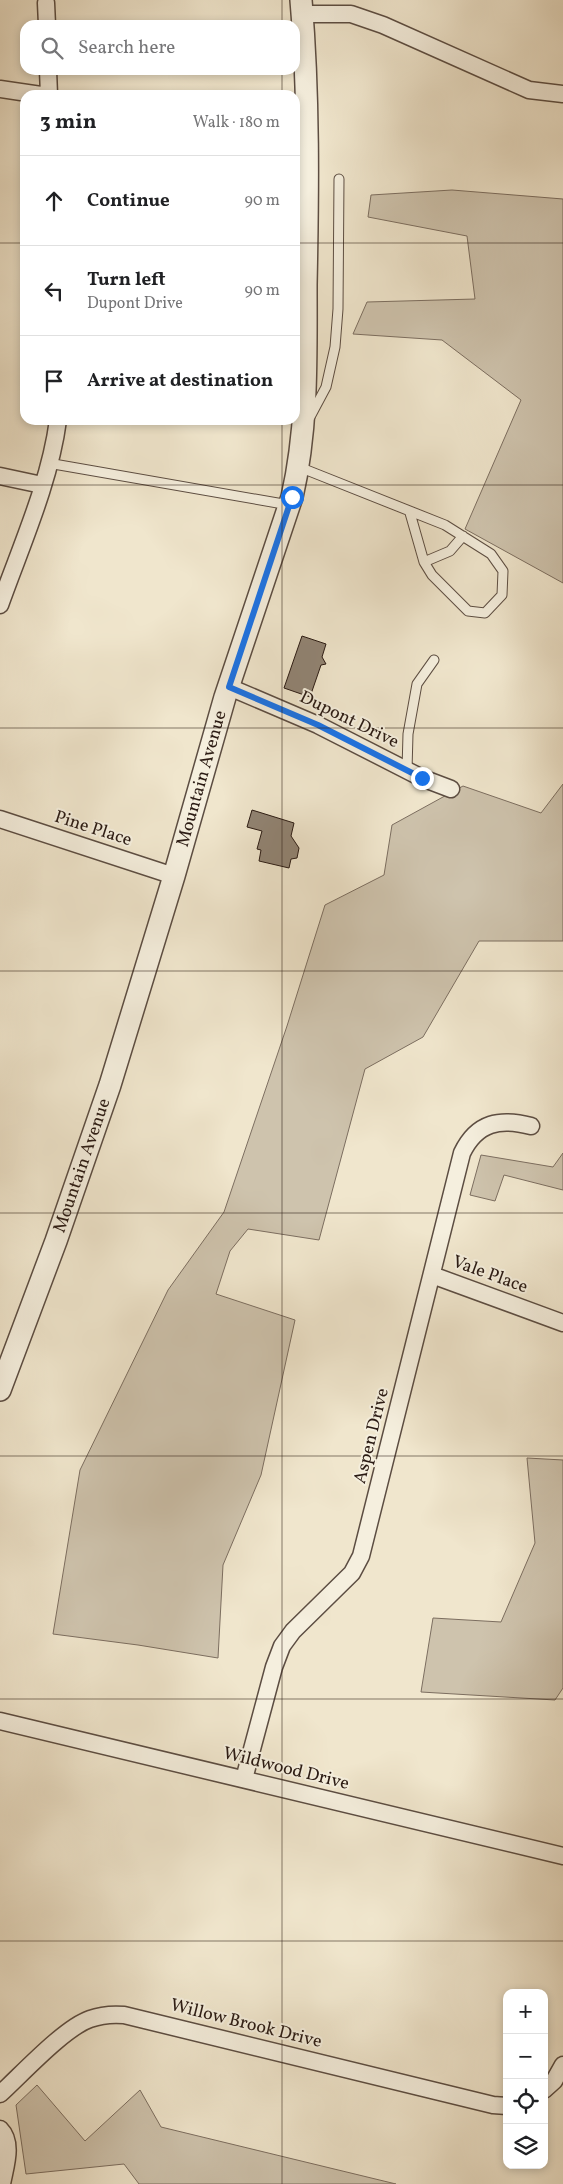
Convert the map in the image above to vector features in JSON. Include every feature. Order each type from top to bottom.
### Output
[{"type":"street","points":[[46,4],[47,20]]},
{"type":"street","points":[[302,7],[351,14],[383,25],[529,90],[563,94]]},
{"type":"street","name":"Mountain Avenue","points":[[0,1390],[34,1301],[106,1094],[174,876],[229,687],[289,505],[299,468],[304,428],[308,128],[302,7]]},
{"type":"street","points":[[48,75],[49,90]]},
{"type":"street","points":[[0,89],[20,92]]},
{"type":"street","points":[[0,605],[42,485],[57,425]]},
{"type":"street","points":[[0,476],[42,485]]},
{"type":"street","name":"Dupont Drive","points":[[229,687],[318,725],[407,770],[451,789]]},
{"type":"street","name":"Pine Place","points":[[0,820],[174,876]]},
{"type":"street","name":"Aspen Drive","points":[[244,1779],[282,1646],[293,1631],[352,1573],[361,1556],[466,1144],[480,1130],[496,1123],[504,1122],[531,1126]]},
{"type":"street","name":"Vale Place","points":[[432,1275],[563,1323]]},
{"type":"street","name":"Wildwood Drive","points":[[0,1721],[563,1856]]},
{"type":"street","name":"Willow Brook Drive","points":[[0,2094],[71,2030],[89,2019],[112,2014],[130,2016],[493,2105],[503,2106]]},
{"type":"street","points":[[548,2086],[554,2081],[563,2065]]},
{"type":"street","points":[[0,2129],[7,2142],[7,2158],[2,2184]]},
{"type":"lane","points":[[304,428],[326,387],[335,346],[338,310],[339,179]]},
{"type":"lane","points":[[48,463],[289,505]]},
{"type":"lane","points":[[299,468],[444,525],[491,554],[504,571],[502,595],[486,613],[468,611],[432,575],[424,562],[410,512]]},
{"type":"lane","points":[[424,562],[450,551],[463,536]]},
{"type":"lane","points":[[407,770],[408,734],[417,684],[434,660]]},
{"type":"shaded area","points":[[452,190],[563,199],[563,583],[465,529],[521,400],[442,340],[353,334],[367,302],[475,299],[467,236],[368,217],[371,195]]},
{"type":"shaded area","points":[[563,784],[563,941],[479,941],[423,1037],[365,1069],[319,1240],[248,1229],[230,1251],[216,1294],[295,1320],[261,1475],[223,1565],[218,1658],[53,1634],[80,1470],[168,1290],[224,1212],[287,1026],[325,905],[384,875],[392,825],[463,786],[541,813]]},
{"type":"shaded area","points":[[563,1153],[563,1190],[504,1175],[495,1201],[470,1195],[481,1155],[553,1167]]},
{"type":"shaded area","points":[[527,1458],[563,1460],[563,1688],[555,1700],[421,1692],[433,1618],[501,1622],[535,1543]]},
{"type":"shaded area","points":[[37,2085],[85,2141],[140,2090],[161,2127],[396,2184],[139,2184],[124,2164],[26,2174],[16,2105]]},
{"type":"building","points":[[302,636],[326,644],[322,657],[326,664],[321,665],[310,697],[284,688]]},
{"type":"building","points":[[252,810],[294,823],[291,836],[299,848],[297,858],[291,859],[289,868],[259,861],[261,850],[257,849],[262,831],[247,827]]},
{"type":"route","points":[[292,497],[229,687],[318,725],[422,778]]}]
